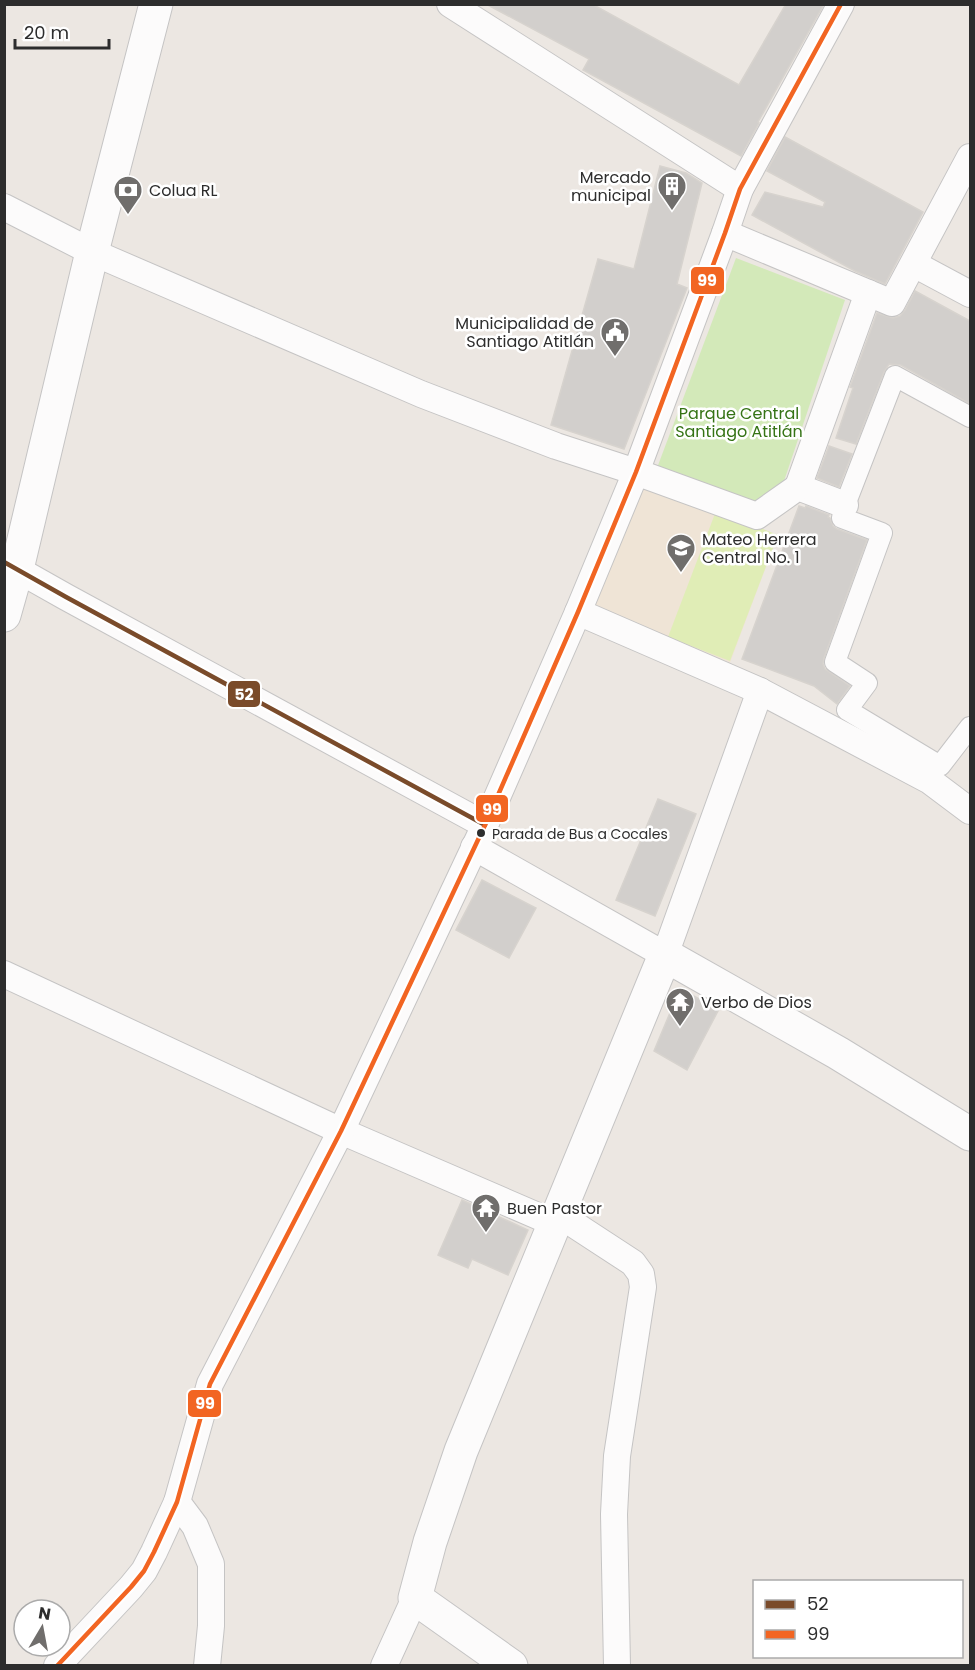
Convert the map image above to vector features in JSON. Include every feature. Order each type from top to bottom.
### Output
[{"type":"main road","points":[[4,615],[11,565],[156,4]]},
{"type":"main road","points":[[511,1665],[415,1598],[430,1542],[461,1451],[665,956],[838,1053],[970,1134]]},
{"type":"street","points":[[450,4],[740,189]]},
{"type":"street","points":[[57,1665],[144,1571],[177,1502],[210,1384],[341,1131],[479,836],[578,612],[636,472],[740,189],[841,4]]},
{"type":"street","points":[[725,233],[892,303],[970,157]]},
{"type":"street","points":[[4,207],[92,252],[421,394],[556,446],[757,516],[798,487],[868,293]]},
{"type":"street","points":[[914,264],[970,294]]},
{"type":"street","points":[[970,417],[895,376],[842,518],[882,534],[835,662],[867,683],[847,710],[940,766],[970,726]]},
{"type":"street","points":[[798,487],[845,505]]},
{"type":"street","points":[[11,565],[479,836],[665,956],[760,691]]},
{"type":"street","points":[[578,612],[760,691],[930,781],[970,811]]},
{"type":"street","points":[[4,974],[341,1131],[556,1218],[633,1263],[641,1274],[643,1287],[617,1456],[614,1514],[617,1665]]},
{"type":"street","points":[[177,1502],[195,1526],[211,1564],[211,1626],[207,1665]]},
{"type":"street","points":[[384,1665],[415,1598]]},
{"type":"shaded area","name":"Mateo Herrera Central No. 1","points":[[636,480],[778,535],[727,671],[585,611]]},
{"type":"green space","name":"Parque Central Santiago Atitlán","points":[[736,258],[845,300],[781,490],[753,502],[657,468]]},
{"type":"green space","points":[[716,511],[778,535],[730,661],[668,637]]},
{"type":"building","points":[[486,4],[592,4],[739,85],[786,4],[824,4],[741,156],[583,70],[589,59]]},
{"type":"building","points":[[785,137],[923,212],[885,284],[855,271],[752,215],[765,192],[823,207],[825,202],[767,171]]},
{"type":"building","name":"Municipalidad de Santiago Atitlán","points":[[660,166],[686,173],[702,183],[677,284],[687,288],[624,449],[551,425],[598,259],[634,269]]},
{"type":"building","points":[[915,291],[970,321],[970,404],[901,365],[889,364],[856,444],[836,438],[853,388],[850,387],[877,313],[893,318],[900,316]]},
{"type":"building","points":[[829,446],[852,454],[839,487],[817,478]]},
{"type":"building","points":[[799,506],[805,508],[806,506],[829,515],[833,526],[837,529],[867,540],[824,658],[825,669],[850,686],[837,704],[814,686],[742,659]]},
{"type":"building","points":[[658,799],[696,814],[655,916],[616,900]]},
{"type":"building","points":[[482,880],[536,908],[509,958],[456,930]]},
{"type":"building","points":[[680,989],[719,1009],[687,1070],[654,1051]]},
{"type":"building","points":[[462,1200],[528,1230],[508,1275],[472,1259],[468,1268],[438,1255]]},
{"type":"transit line","name":"99","points":[[57,1666],[131,1587],[144,1571],[154,1552],[177,1502],[210,1384],[341,1131],[485,825],[578,612],[636,472],[740,189],[841,4]]},
{"type":"transit line","name":"52","points":[[4,562],[485,825]]},
{"type":"place","name":"Mercado municipal","points":[[672,212]]},
{"type":"place","name":"Colua RL","points":[[128,216]]},
{"type":"place","name":"Municipalidad de Santiago Atitlán","points":[[615,358]]},
{"type":"place","name":"Mateo Herrera Central No. 1","points":[[681,574]]},
{"type":"place","name":"Parada de Bus a Cocales","points":[[481,833]]},
{"type":"place","name":"Verbo de Dios","points":[[680,1028]]},
{"type":"place","name":"Buen Pastor","points":[[486,1234]]}]
